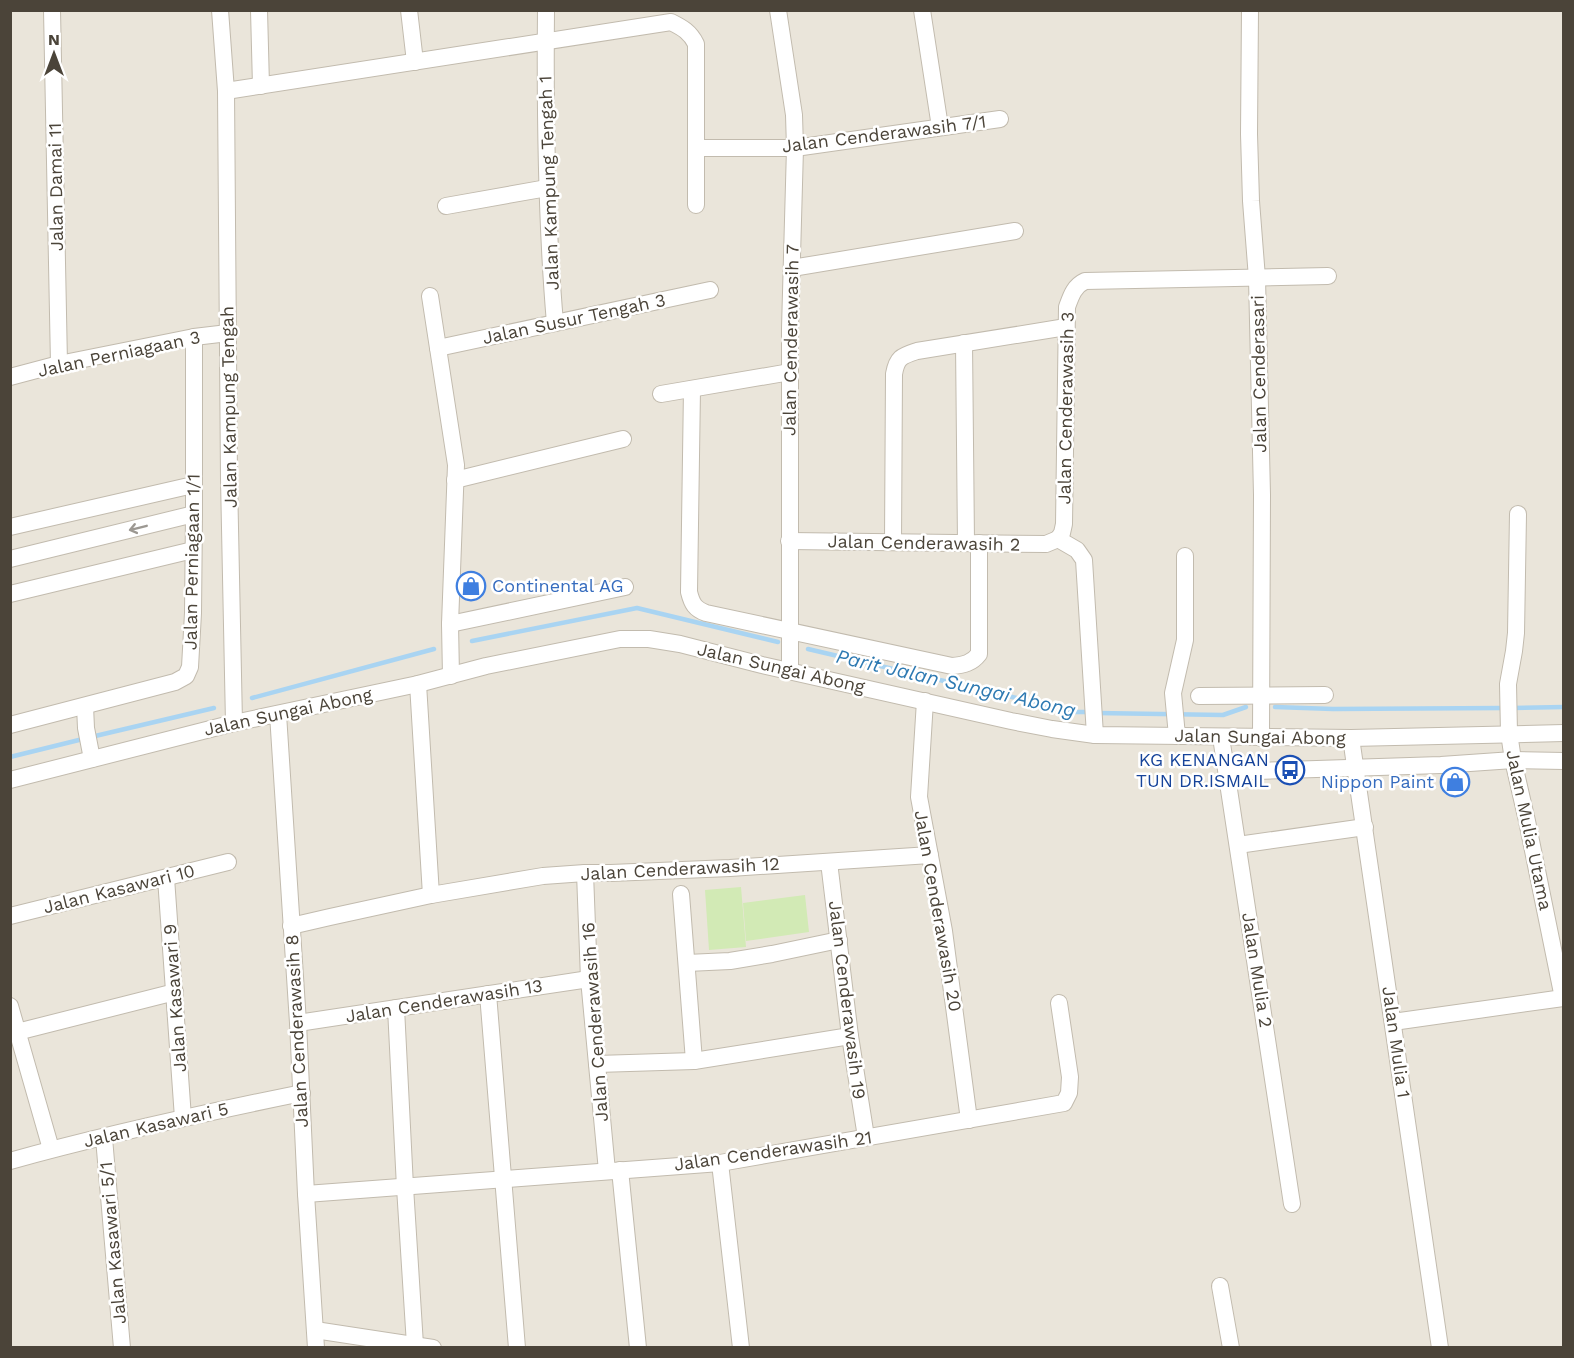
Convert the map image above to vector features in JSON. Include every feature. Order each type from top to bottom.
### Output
[{"type":"street","name":"Jalan Damai 11","points":[[52,10],[59,364]]},
{"type":"street","name":"Jalan Kampung Tengah","points":[[220,10],[226,91],[229,479],[234,723]]},
{"type":"street","points":[[259,10],[261,86]]},
{"type":"street","points":[[409,10],[415,62]]},
{"type":"street","name":"Jalan Kampung Tengah 1","points":[[546,10],[547,188],[555,323]]},
{"type":"street","name":"Jalan Cenderawasih 7","points":[[778,10],[794,115],[795,148],[790,372],[790,671]]},
{"type":"street","points":[[922,10],[940,127]]},
{"type":"street","name":"Jalan Cenderasari","points":[[1250,10],[1249,134],[1257,278],[1262,495],[1261,738]]},
{"type":"street","points":[[226,91],[671,22],[685,29],[696,44],[696,205]]},
{"type":"street","name":"Jalan Cenderawasih 7/1","points":[[696,148],[795,148],[1000,118]]},
{"type":"street","points":[[446,206],[547,188]]},
{"type":"street","points":[[792,268],[1015,231]]},
{"type":"street","points":[[1257,278],[1328,276]]},
{"type":"street","name":"Jalan Cenderawasih 3","points":[[1058,539],[1064,524],[1066,327],[1067,307],[1072,293],[1079,284],[1085,281],[1257,278]]},
{"type":"street","name":"Jalan Susur Tengah 3","points":[[438,348],[710,290]]},
{"type":"street","points":[[430,296],[456,465],[450,624],[451,676]]},
{"type":"street","points":[[893,542],[894,374],[896,363],[904,356],[917,351],[1066,327]]},
{"type":"street","name":"Jalan Perniagaan 3","points":[[10,377],[59,364],[194,337],[228,333]]},
{"type":"street","name":"Jalan Perniagaan 1/1","points":[[10,725],[175,682],[186,676],[190,667],[193,613],[194,337]]},
{"type":"street","points":[[692,389],[689,592],[692,603],[698,610],[952,666],[963,665],[974,660],[979,654],[964,343]]},
{"type":"street","points":[[661,394],[790,372]]},
{"type":"street","points":[[456,480],[623,439]]},
{"type":"street","points":[[10,527],[193,485]]},
{"type":"street","points":[[10,559],[194,514]]},
{"type":"street","name":"Jalan Mulia Utama","points":[[1518,514],[1516,633],[1508,684],[1509,733],[1563,998]]},
{"type":"street","points":[[1058,539],[1077,550],[1084,560],[1095,735]]},
{"type":"street","name":"Jalan Cenderawasih 2","points":[[789,541],[1046,544],[1058,539]]},
{"type":"street","points":[[10,594],[193,550]]},
{"type":"street","points":[[1177,736],[1174,709],[1175,683],[1185,640],[1185,556]]},
{"type":"street","points":[[450,624],[625,587]]},
{"type":"street","name":"Jalan Sungai Abong","points":[[10,780],[234,723],[418,684],[486,666],[620,639],[649,639],[680,644],[925,701],[1053,729],[1095,735],[1352,738],[1563,733]]},
{"type":"street","points":[[418,684],[431,895]]},
{"type":"street","points":[[1199,696],[1325,695]]},
{"type":"street","name":"Jalan Cenderawasih 20","points":[[925,701],[919,797],[944,931],[969,1120]]},
{"type":"street","points":[[85,706],[87,735],[92,759]]},
{"type":"street","name":"Jalan Cenderawasih 8","points":[[278,714],[315,1339]]},
{"type":"street","name":"Jalan Mulia 2","points":[[1221,737],[1292,1204]]},
{"type":"street","name":"Jalan Mulia 1","points":[[1352,738],[1440,1347]]},
{"type":"street","points":[[1227,772],[1441,765],[1513,760],[1563,761]]},
{"type":"street","points":[[1238,844],[1365,827]]},
{"type":"street","name":"Jalan Cenderawasih 12","points":[[291,926],[431,895],[543,876],[930,855]]},
{"type":"street","name":"Jalan Kasawari 10","points":[[10,916],[228,862]]},
{"type":"street","name":"Jalan Cenderawasih 19","points":[[830,862],[850,1036],[866,1137]]},
{"type":"street","name":"Jalan Cenderawasih 16","points":[[585,873],[589,979],[597,1064],[638,1347]]},
{"type":"street","name":"Jalan Kasawari 9","points":[[166,878],[183,1118]]},
{"type":"street","points":[[681,894],[694,1061]]},
{"type":"street","points":[[687,963],[730,961],[839,939]]},
{"type":"street","name":"Jalan Cenderawasih 13","points":[[298,1023],[589,979]]},
{"type":"street","points":[[17,1032],[175,992]]},
{"type":"street","points":[[488,994],[517,1347]]},
{"type":"street","points":[[1393,1022],[1563,998]]},
{"type":"street","name":"Jalan Cenderawasih 21","points":[[306,1194],[720,1163],[1064,1103],[1069,1093],[1070,1077],[1059,1003]]},
{"type":"street","points":[[10,1006],[51,1149]]},
{"type":"street","points":[[396,1008],[415,1345]]},
{"type":"street","points":[[597,1064],[694,1061],[850,1036]]},
{"type":"street","name":"Jalan Kasawari 5","points":[[10,1161],[183,1118],[302,1093]]},
{"type":"street","name":"Jalan Kasawari 5/1","points":[[104,1138],[122,1347]]},
{"type":"street","points":[[720,1163],[741,1347]]},
{"type":"street","points":[[1220,1286],[1231,1347]]},
{"type":"street","points":[[315,1339],[433,1347]]},
{"type":"shaded area","points":[[10,11],[1563,11],[1563,1347],[11,1347]]},
{"type":"green space","points":[[741,887],[746,947],[709,950],[705,890]]},
{"type":"green space","points":[[805,895],[809,932],[746,941],[743,903]]},
{"type":"waterway","name":"Parit Jalan Sungai Abong","points":[[472,641],[637,608],[778,642]]},
{"type":"waterway","name":"Parit Jalan Sungai Abong","points":[[252,698],[434,649]]},
{"type":"waterway","name":"Parit Jalan Sungai Abong","points":[[808,649],[1076,712],[1089,712]]},
{"type":"waterway","name":"Parit Jalan Sungai Abong","points":[[1097,713],[1223,715],[1246,707]]},
{"type":"waterway","name":"Parit Jalan Sungai Abong","points":[[1275,707],[1504,708]]},
{"type":"waterway","name":"Parit Jalan Sungai Abong","points":[[1512,708],[1564,707]]},
{"type":"waterway","name":"Parit Jalan Sungai Abong","points":[[91,737],[214,708]]},
{"type":"waterway","name":"Parit Jalan Sungai Abong","points":[[10,757],[83,739]]},
{"type":"place","name":"Continental AG","points":[[471,586]]},
{"type":"place","name":"KG KENANGAN TUN DR.ISMAIL","points":[[1290,770]]},
{"type":"place","name":"Nippon Paint","points":[[1455,782]]}]
